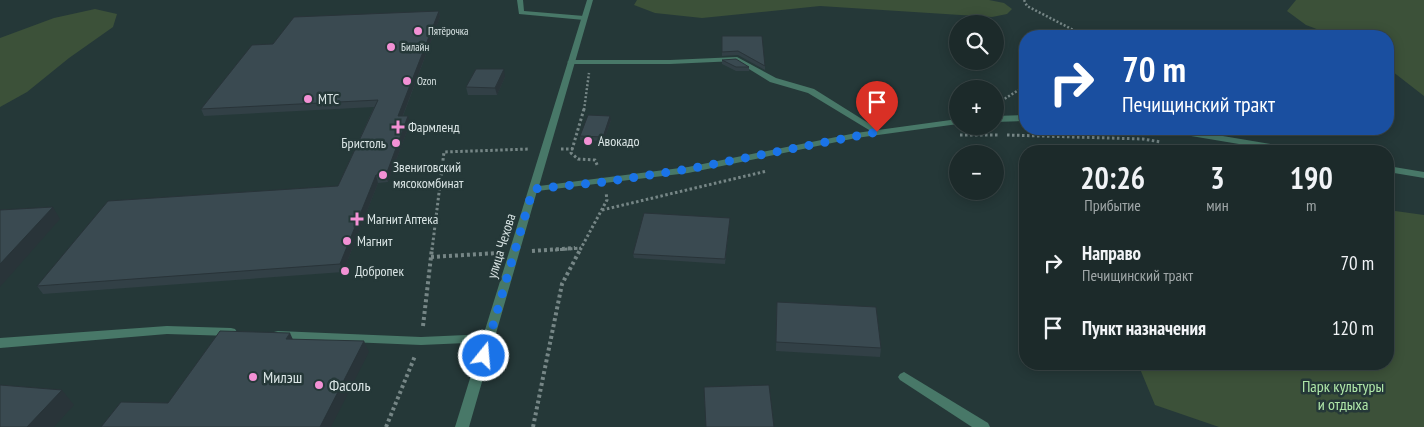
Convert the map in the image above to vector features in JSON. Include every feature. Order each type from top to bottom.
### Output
[{"type":"street","points":[[520,0],[521,13],[584,18]]},
{"type":"street","name":"улица Чехова","points":[[462,427],[590,0]]},
{"type":"street","points":[[571,62],[737,59],[773,80],[811,91],[877,132]]},
{"type":"street","points":[[1004,119],[1019,118]]},
{"type":"street","points":[[533,189],[604,182],[689,169],[877,132],[949,122]]},
{"type":"street","points":[[1202,135],[1260,145]]},
{"type":"street","points":[[1394,170],[1424,175]]},
{"type":"street","points":[[0,343],[167,330],[245,333]]},
{"type":"street","points":[[264,334],[421,341],[489,338]]},
{"type":"street","points":[[904,377],[983,427]]},
{"type":"path","points":[[1024,0],[1027,6],[1073,30]]},
{"type":"path","points":[[533,427],[562,284],[608,200],[604,182],[595,160],[578,159],[571,153],[583,118],[589,73],[593,62]]},
{"type":"path","points":[[1004,100],[1019,90]]},
{"type":"path","points":[[951,136],[1045,135],[1143,139],[1170,143]]},
{"type":"path","points":[[386,427],[421,341],[444,152],[573,149]]},
{"type":"path","points":[[602,210],[768,170]]},
{"type":"green space","points":[[637,0],[989,0],[1004,3],[1012,9],[1007,14],[1002,15],[961,15],[820,6],[702,18],[655,13],[634,5]]},
{"type":"green space","points":[[1296,0],[1424,0],[1424,96],[1394,73],[1394,30],[1319,30],[1306,25],[1287,11]]},
{"type":"green space","points":[[95,9],[117,14],[113,27],[69,58],[27,92],[0,107],[0,38],[54,18]]},
{"type":"green space","name":"Парк культуры и отдыха","points":[[1394,211],[1424,215],[1424,427],[1219,427],[1155,405],[1140,370],[1394,370]]},
{"type":"building","points":[[439,11],[398,116],[408,116],[386,175],[376,175],[340,264],[37,286],[108,201],[338,186],[378,100],[201,109],[252,45],[273,44],[294,17]]},
{"type":"building","points":[[722,36],[762,36],[765,66],[738,51],[722,52]]},
{"type":"building","points":[[736,59],[749,67],[736,67],[722,60]]},
{"type":"building","points":[[476,69],[504,69],[495,88],[466,87]]},
{"type":"building","points":[[588,115],[610,116],[603,137],[580,136]]},
{"type":"building","points":[[53,207],[0,264],[0,210]]},
{"type":"building","points":[[644,213],[730,218],[725,259],[633,254]]},
{"type":"building","points":[[777,302],[876,307],[881,348],[776,342]]},
{"type":"building","points":[[220,331],[290,333],[286,339],[364,341],[320,427],[101,427],[121,402],[168,403]]},
{"type":"building","points":[[0,385],[62,390],[27,427],[0,427]]},
{"type":"building","points":[[769,385],[774,427],[706,427],[704,387]]},
{"type":"place","name":"Пятёрочка","points":[[418,31]]},
{"type":"place","name":"Билайн","points":[[391,47]]},
{"type":"place","name":"Ozon","points":[[407,81]]},
{"type":"place","name":"МТС","points":[[308,99]]},
{"type":"place","name":"Фармленд","points":[[398,127]]},
{"type":"place","name":"Авокадо","points":[[588,141]]},
{"type":"place","name":"Бристоль","points":[[396,143]]},
{"type":"place","name":"Звениговский мясокомбинат","points":[[383,175]]},
{"type":"place","name":"Магнит Аптека","points":[[357,219]]},
{"type":"place","name":"Магнит","points":[[347,241]]},
{"type":"place","name":"Добропек","points":[[345,271]]},
{"type":"place","name":"Милэш","points":[[253,377]]},
{"type":"place","name":"Фасоль","points":[[319,385]]},
{"type":"route","points":[[484,356],[533,189],[604,182],[689,169],[877,132]]}]
